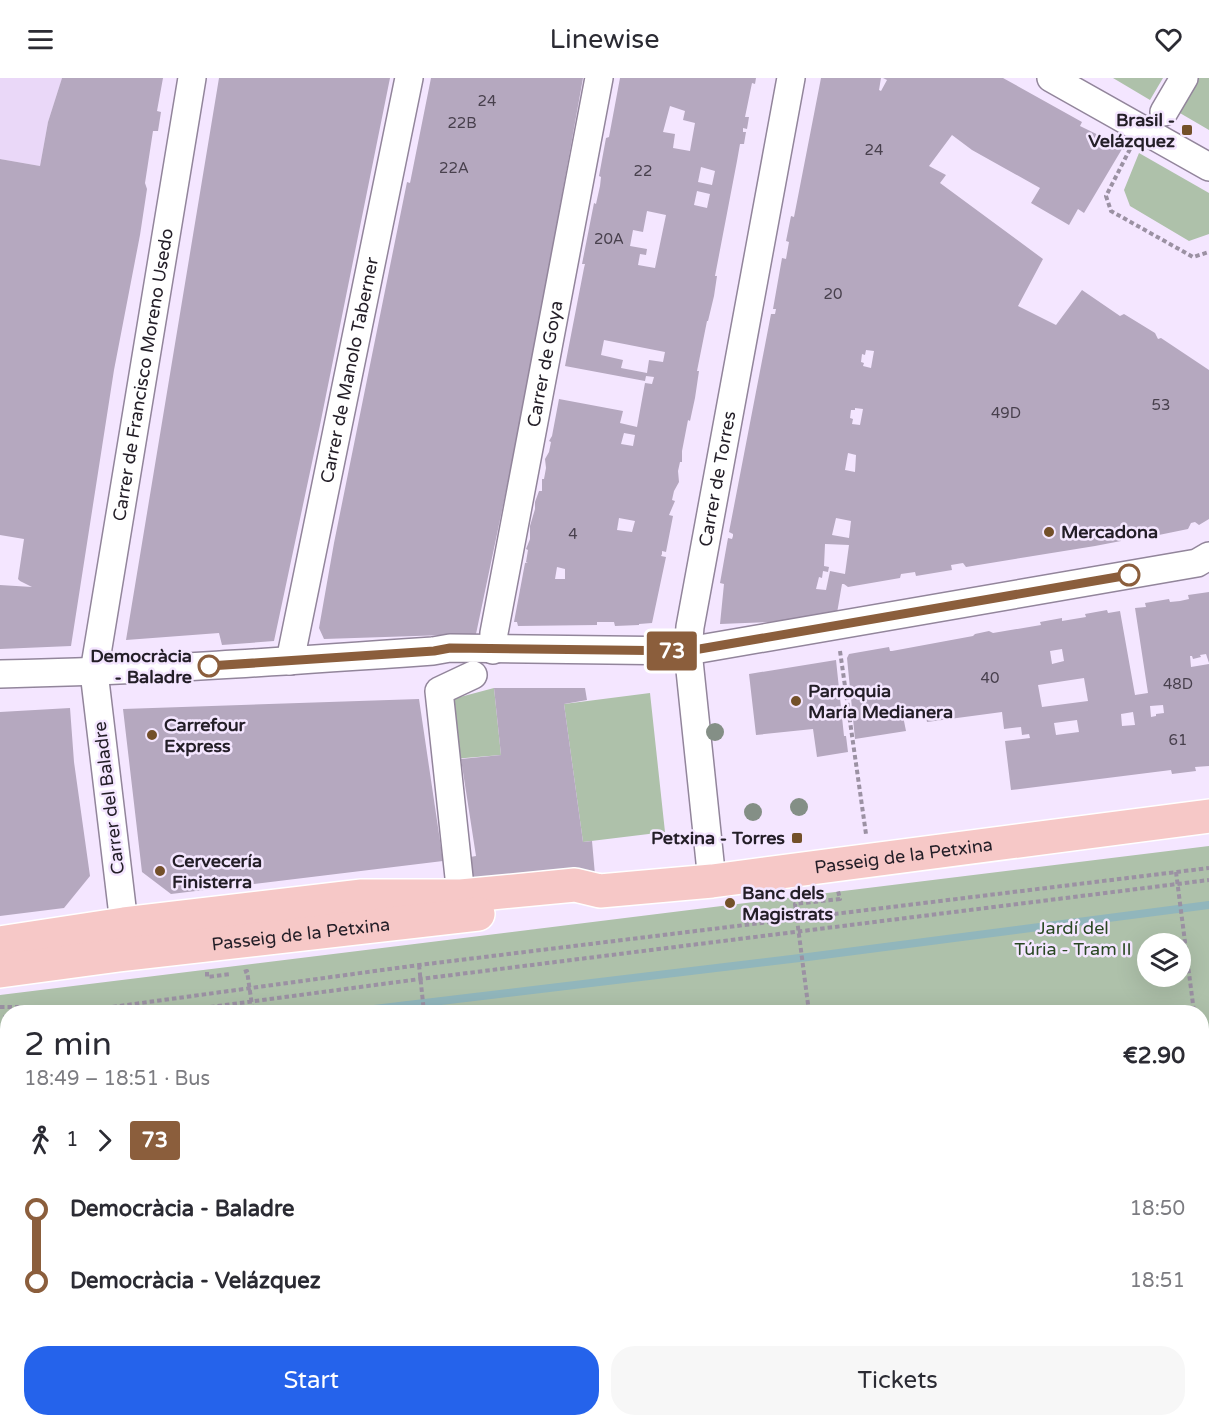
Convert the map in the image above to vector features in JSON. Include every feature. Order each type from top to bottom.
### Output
[{"type":"main road","name":"Passeig de la Petxina","points":[[0,943],[124,924],[362,896],[461,896],[575,885],[600,891],[712,881],[1209,816]]},
{"type":"main road","name":"Passeig de la Petxina","points":[[0,971],[119,955],[577,903],[600,891]]},
{"type":"street","name":"Carrer de Francisco Moreno Usedo","points":[[94,672],[192,78]]},
{"type":"street","name":"Carrer de Manolo Taberner","points":[[290,661],[410,78]]},
{"type":"street","name":"Carrer de Goya","points":[[493,650],[494,633],[599,78]]},
{"type":"street","name":"Carrer de Torres","points":[[712,881],[688,651],[690,627],[791,78]]},
{"type":"street","points":[[1051,78],[1209,167]]},
{"type":"street","points":[[1164,112],[1184,78]]},
{"type":"street","points":[[0,674],[94,672],[290,661],[450,648],[688,651],[1197,563],[1209,556]]},
{"type":"street","name":"Carrer del Baladre","points":[[94,672],[124,924]]},
{"type":"street","points":[[461,896],[440,691],[473,675]]},
{"type":"path","points":[[1141,128],[1106,196],[1111,211],[1193,257],[1209,252]]},
{"type":"path","points":[[837,626],[870,860]]},
{"type":"path","points":[[126,1005],[419,965],[1209,868]]},
{"type":"path","points":[[1176,872],[1193,1005]]},
{"type":"path","points":[[228,1005],[1209,880]]},
{"type":"path","points":[[808,1005],[795,904],[840,899],[838,888]]},
{"type":"path","points":[[419,965],[423,1005]]},
{"type":"path","points":[[240,972],[247,971],[252,1005]]},
{"type":"shaded area","points":[[0,78],[62,78],[48,122],[40,166],[0,159]]},
{"type":"green space","points":[[1113,78],[1163,78],[1150,100]]},
{"type":"green space","points":[[1191,78],[1209,78],[1209,130],[1173,109]]},
{"type":"green space","points":[[1139,153],[1209,193],[1209,234],[1189,241],[1130,206],[1124,190]]},
{"type":"green space","points":[[494,688],[501,755],[453,759],[445,701]]},
{"type":"green space","points":[[650,693],[665,832],[583,842],[564,704]]},
{"type":"green space","name":"Jardí del Túria - Tram II","points":[[1209,846],[1209,1005],[0,1005],[0,995]]},
{"type":"building","points":[[62,78],[163,78],[157,111],[161,112],[158,131],[153,131],[140,235],[114,370],[71,646],[0,649],[0,585],[32,587],[18,579],[24,539],[0,535],[0,159],[40,166],[48,122]]},
{"type":"building","points":[[219,78],[390,78],[274,641],[222,645],[219,633],[126,640]]},
{"type":"building","points":[[431,78],[583,78],[526,396],[476,634],[324,639],[319,628],[334,543],[407,182],[410,183]]},
{"type":"building","points":[[620,78],[756,78],[755,84],[752,83],[745,117],[749,117],[747,129],[743,128],[743,132],[746,132],[744,144],[740,144],[715,276],[717,276],[714,296],[697,371],[699,371],[695,398],[690,421],[688,420],[682,462],[680,462],[678,471],[679,482],[674,491],[672,500],[675,501],[669,515],[673,516],[666,552],[662,551],[661,556],[666,557],[652,623],[615,626],[614,622],[597,622],[597,625],[518,626],[517,622],[514,622],[525,563],[528,562],[526,562],[528,550],[526,549],[530,539],[530,526],[535,502],[539,491],[542,491],[542,479],[544,479],[546,468],[545,459],[549,452],[551,442],[549,441],[559,399],[623,411],[620,423],[637,427],[645,383],[652,384],[654,377],[646,376],[645,381],[565,366],[585,264],[582,264],[594,203],[596,204],[600,186],[601,177],[599,176],[606,138],[609,137]],"holes":[[[670,106],[685,111],[683,120],[695,123],[690,151],[673,148],[675,134],[663,132]],[[701,167],[715,171],[712,185],[698,182]],[[697,191],[710,194],[707,208],[694,205]],[[647,211],[666,215],[655,268],[638,265],[640,254],[646,255],[647,249],[630,246],[633,230],[643,232]],[[604,340],[665,352],[663,362],[649,360],[647,373],[621,368],[623,360],[601,355]],[[624,433],[635,435],[633,446],[621,444]],[[619,518],[635,521],[632,532],[617,530]],[[557,567],[565,569],[565,579],[555,579]]]},
{"type":"building","points":[[821,78],[881,78],[879,90],[881,91],[887,80],[883,78],[1003,78],[1082,122],[1080,126],[1125,148],[1122,149],[1084,213],[1078,209],[1069,225],[1031,203],[1040,188],[972,150],[952,135],[929,166],[946,175],[940,183],[1043,259],[1018,306],[1056,325],[1082,290],[1120,316],[1124,314],[1155,333],[1158,339],[1161,338],[1209,370],[1209,519],[1199,525],[1195,522],[1191,523],[1188,529],[1149,537],[1129,540],[1125,535],[1121,536],[1121,541],[1095,546],[966,567],[963,563],[951,565],[952,570],[916,576],[915,572],[901,574],[900,578],[848,587],[842,584],[837,613],[792,621],[720,624],[724,584],[720,583],[728,538],[732,539],[733,536],[729,532],[771,314],[775,314],[776,309],[773,309],[782,258],[786,259],[789,242],[786,241],[791,216],[794,217]],"holes":[[[866,350],[874,351],[871,368],[863,366],[864,363],[861,362],[862,354],[865,355]],[[855,408],[863,409],[860,425],[852,424],[851,410]],[[848,453],[856,455],[855,472],[845,470]],[[836,518],[851,521],[849,538],[832,535]],[[825,544],[849,545],[845,574],[830,571],[826,590],[816,589],[819,577],[822,578],[823,571],[828,572],[829,567],[824,566]]]},
{"type":"building","points":[[1209,592],[1209,663],[1206,654],[1193,659],[1190,656],[1191,667],[1209,664],[1209,766],[1195,767],[1196,771],[1172,774],[1171,770],[1011,790],[1005,741],[1030,738],[1029,734],[1022,735],[1021,727],[1004,729],[1002,712],[927,722],[924,707],[902,711],[906,731],[855,739],[847,658],[849,654],[889,647],[892,651],[989,631],[993,633],[1041,625],[1040,622],[1062,618],[1062,621],[1086,617],[1085,614],[1107,610],[1108,613],[1120,611],[1135,695],[1148,693],[1135,608],[1146,607],[1145,603],[1169,599],[1170,602],[1189,599],[1188,595]],"holes":[[[1062,649],[1064,661],[1052,664],[1050,651]],[[1084,678],[1088,701],[1042,707],[1038,685]],[[1163,705],[1164,713],[1151,717],[1150,706]],[[1133,712],[1135,725],[1122,726],[1121,714]],[[1077,720],[1079,732],[1056,735],[1054,723]]]},
{"type":"building","name":"Parroquia María Medianera","points":[[836,660],[844,736],[846,736],[848,752],[817,757],[813,729],[756,735],[749,674]]},
{"type":"building","points":[[494,688],[585,688],[587,700],[564,704],[583,842],[592,841],[595,875],[467,891],[464,858],[476,856],[461,759],[501,755]]},
{"type":"building","points":[[419,699],[443,861],[171,894],[142,872],[123,709]]},
{"type":"building","points":[[70,708],[74,762],[90,876],[64,908],[0,916],[0,712]]},
{"type":"waterway","points":[[407,1005],[808,957],[1209,905]]},
{"type":"bus line","name":"73","points":[[209,666],[450,648],[688,651],[1129,575]]},
{"type":"place","name":"Brasil - Velázquez","points":[[1187,130]]},
{"type":"place","name":"Mercadona","points":[[1049,532]]},
{"type":"place","name":"Democràcia - Baladre","points":[[209,666]]},
{"type":"place","name":"Parroquia María Medianera","points":[[796,701]]},
{"type":"place","name":"Carrefour Express","points":[[152,735]]},
{"type":"place","name":"Petxina - Torres","points":[[797,838]]},
{"type":"place","name":"Cervecería Finisterra","points":[[160,871]]},
{"type":"place","name":"Banc dels Magistrats","points":[[730,903]]}]
